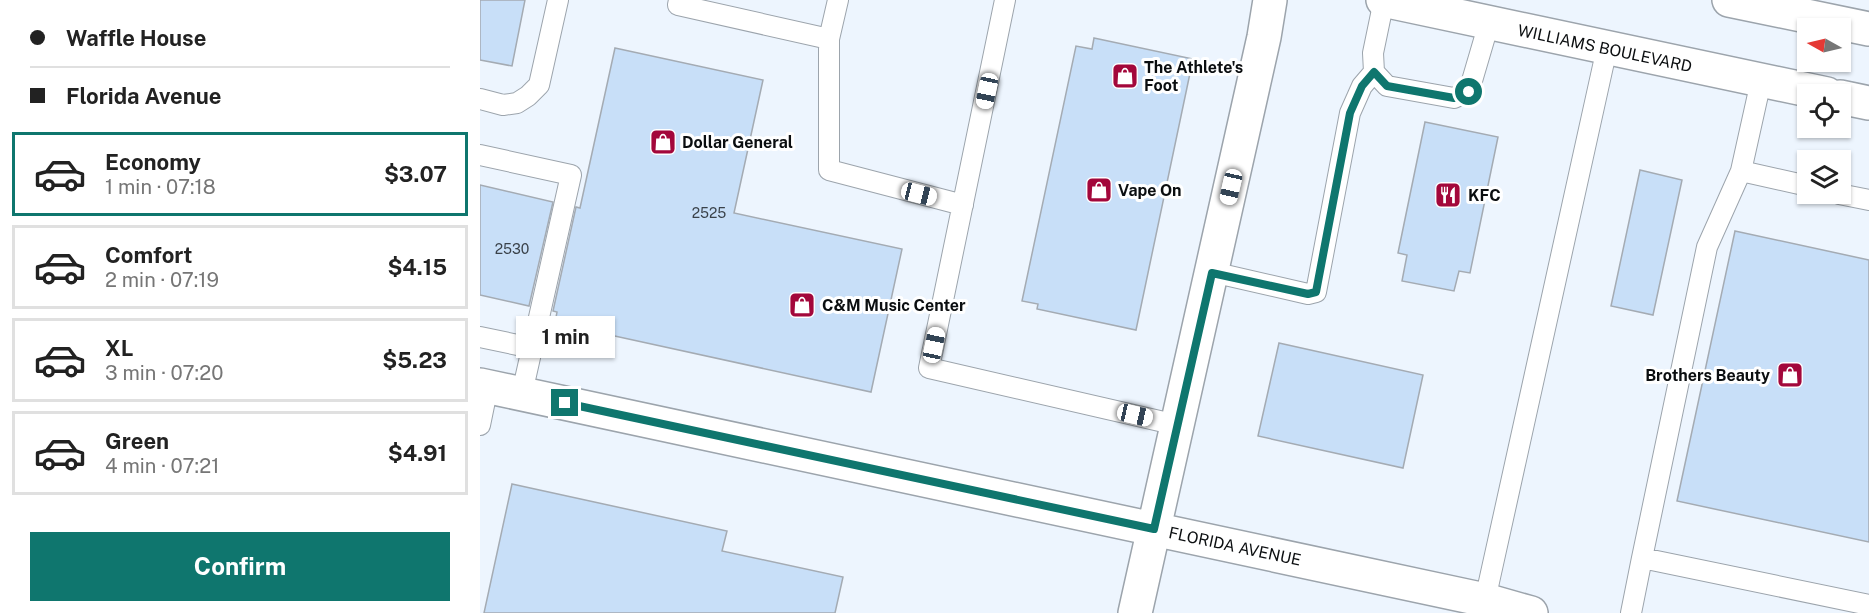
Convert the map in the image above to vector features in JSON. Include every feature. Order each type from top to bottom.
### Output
[{"type":"street","points":[[1135,613],[1212,273],[1270,0]]},
{"type":"street","name":"WILLIAMS BOULEVARD","points":[[1384,0],[1797,88]]},
{"type":"street","points":[[1730,0],[1869,29]]},
{"type":"street","points":[[1851,99],[1869,103]]},
{"type":"street","name":"FLORIDA AVENUE","points":[[484,386],[1485,600],[1531,613]]},
{"type":"lane","points":[[480,99],[503,105],[517,103],[539,85],[558,0]]},
{"type":"lane","points":[[679,0],[678,5],[829,39]]},
{"type":"lane","points":[[838,0],[829,39],[829,170],[963,205]]},
{"type":"lane","points":[[1005,0],[929,368],[1177,425]]},
{"type":"lane","points":[[1384,0],[1373,53],[1374,72],[1387,86],[1454,98],[1469,92],[1489,22]]},
{"type":"lane","points":[[1485,600],[1607,48]]},
{"type":"lane","points":[[1212,273],[1308,294],[1316,292],[1350,113],[1362,86],[1374,72]]},
{"type":"lane","points":[[1631,613],[1707,247],[1741,171],[1761,81]]},
{"type":"lane","points":[[480,155],[572,175],[522,393]]},
{"type":"lane","points":[[1741,171],[1797,184]]},
{"type":"lane","points":[[1851,197],[1869,201]]},
{"type":"lane","points":[[480,337],[532,348]]},
{"type":"lane","points":[[480,425],[484,386]]},
{"type":"lane","points":[[1642,558],[1869,606]]},
{"type":"building","points":[[480,0],[525,0],[512,66],[480,60]]},
{"type":"building","points":[[1094,38],[1193,59],[1136,330],[1037,309],[1038,304],[1022,301],[1076,46],[1092,49]]},
{"type":"building","points":[[615,48],[763,80],[734,213],[902,249],[871,392],[555,323],[557,312],[553,311],[576,207],[580,208]]},
{"type":"building","name":"KFC","points":[[1425,122],[1498,137],[1470,273],[1459,271],[1454,291],[1402,281],[1407,255],[1398,253]]},
{"type":"building","points":[[1640,170],[1682,180],[1653,315],[1611,306]]},
{"type":"building","points":[[480,185],[553,202],[529,306],[480,295]]},
{"type":"building","points":[[1735,231],[1869,260],[1869,542],[1677,501]]},
{"type":"building","points":[[1279,343],[1423,375],[1403,468],[1258,436]]},
{"type":"building","points":[[512,484],[727,531],[722,551],[843,577],[835,613],[484,613]]},
{"type":"place","name":"The Athlete's Foot","points":[[1125,76]]},
{"type":"place","name":"Dollar General","points":[[663,142]]},
{"type":"place","name":"Vape On","points":[[1099,190]]},
{"type":"place","name":"KFC","points":[[1448,195]]},
{"type":"place","name":"C&M Music Center","points":[[802,305]]},
{"type":"place","name":"Brothers Beauty","points":[[1790,375]]},
{"type":"route","points":[[565,403],[1154,529],[1212,273],[1308,294],[1316,292],[1350,113],[1362,86],[1374,72],[1387,86],[1454,98],[1469,92]]}]
